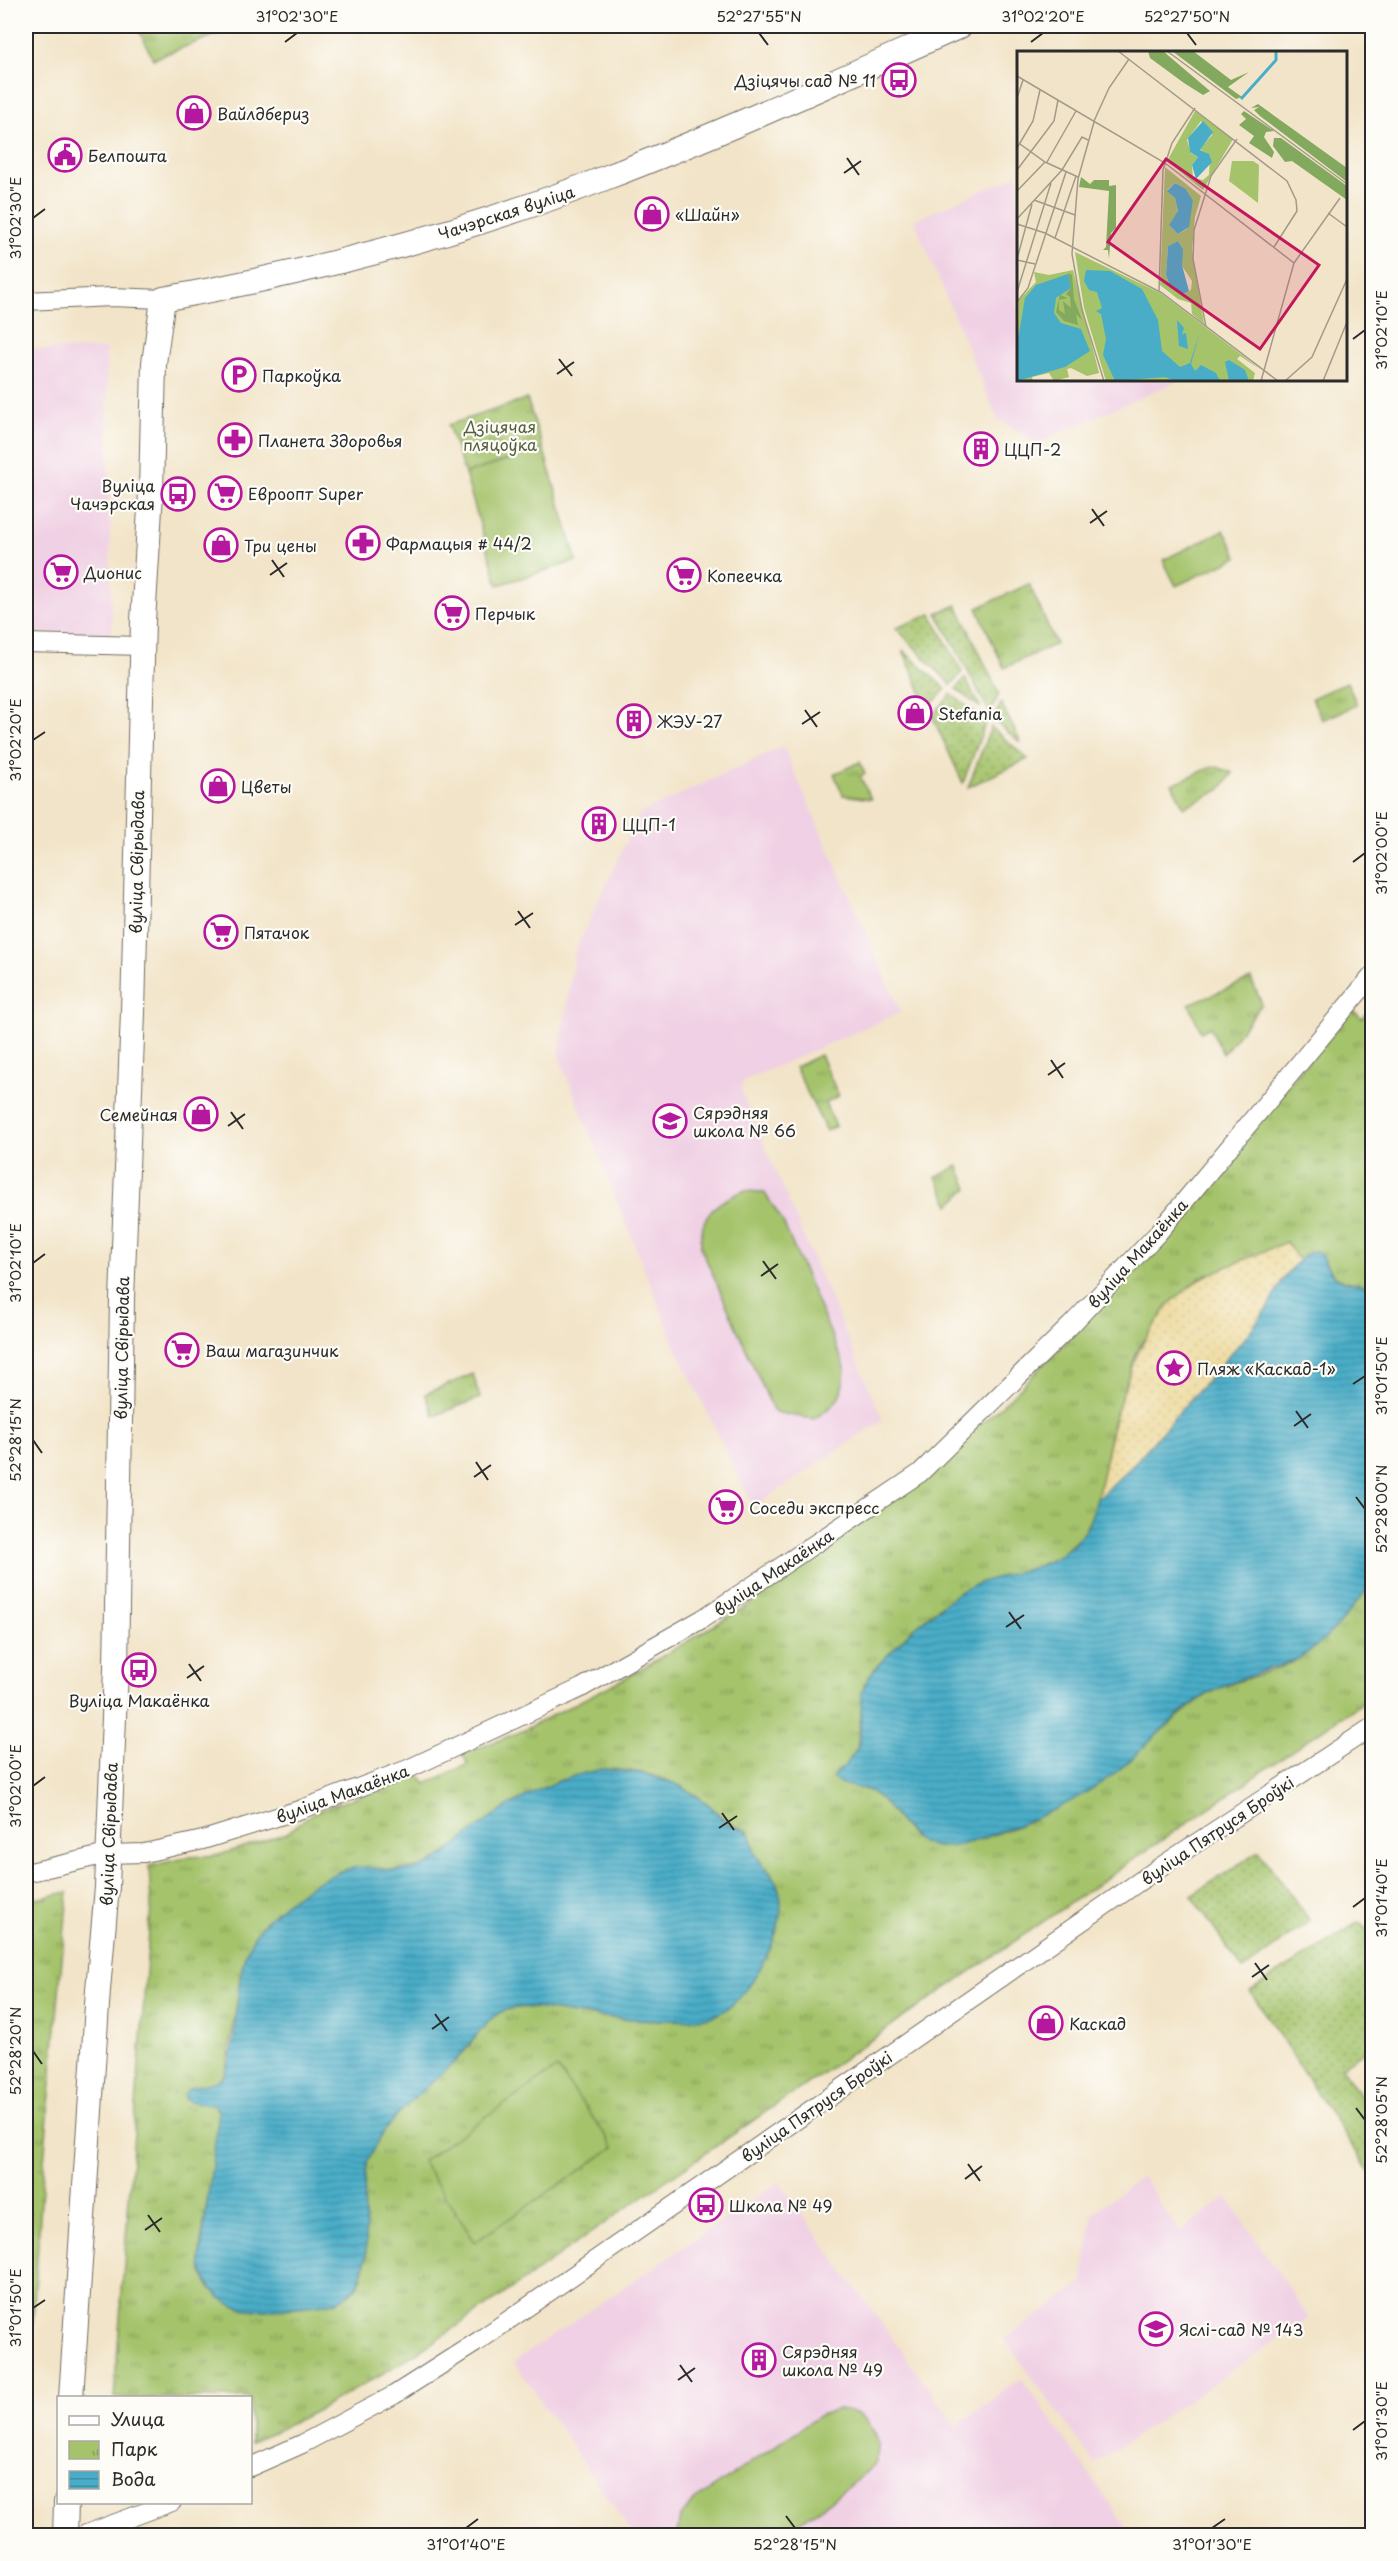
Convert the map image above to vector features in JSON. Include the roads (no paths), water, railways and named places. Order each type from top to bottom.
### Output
[{"type":"main road","name":"Чачэрская вуліца","points":[[163,298],[275,275],[407,243],[522,208],[604,179],[714,134],[960,26]]},
{"type":"main road","name":"вуліца Свірыдава","points":[[71,2396],[107,1887],[116,1669],[122,1322],[133,1012],[142,646],[151,493],[154,363],[163,298]]},
{"type":"main road","points":[[65,2535],[66,2504]]},
{"type":"street","name":"Чачэрская вуліца","points":[[26,301],[111,297],[163,298]]},
{"type":"street","points":[[26,643],[142,646]]},
{"type":"street","name":"вуліца Макаёнка","points":[[26,1873],[107,1854],[144,1853],[204,1840],[302,1809],[408,1770],[581,1688],[702,1619],[920,1473],[1071,1325],[1158,1233],[1372,976]]},
{"type":"street","name":"вуліца Пятруся Броўкі","points":[[252,2466],[302,2444],[394,2395],[480,2340],[1163,1865],[1372,1727]]},
{"type":"street","points":[[81,2535],[166,2504]]},
{"type":"water","points":[[1317,1251],[1335,1276],[1345,1281],[1372,1287],[1372,1583],[1339,1624],[1299,1658],[1206,1695],[1172,1720],[1120,1769],[1077,1798],[1047,1813],[975,1841],[941,1847],[924,1843],[908,1832],[876,1795],[836,1781],[833,1776],[846,1765],[857,1749],[860,1737],[862,1692],[869,1676],[882,1661],[913,1629],[959,1592],[981,1582],[1039,1566],[1058,1557],[1076,1542],[1088,1526],[1097,1499],[1130,1468],[1248,1334],[1268,1307],[1284,1278],[1299,1260],[1310,1252]]},
{"type":"water","points":[[603,1769],[642,1773],[679,1785],[707,1803],[728,1824],[750,1833],[756,1855],[778,1887],[781,1910],[772,1945],[748,1988],[724,2011],[706,2018],[666,2020],[618,2018],[526,2007],[500,2012],[488,2022],[455,2061],[408,2104],[378,2141],[370,2156],[365,2174],[365,2260],[361,2278],[350,2293],[326,2304],[268,2310],[241,2308],[220,2297],[205,2279],[200,2257],[219,2111],[214,2105],[189,2101],[183,2095],[191,2088],[215,2081],[225,2074],[233,2040],[239,1983],[248,1948],[256,1933],[275,1912],[319,1881],[349,1869],[362,1867],[410,1870],[425,1866],[439,1859],[490,1818],[520,1799],[568,1778]]},
{"type":"place","name":"Дзіцячы сад № 11","points":[[899,80]]},
{"type":"place","name":"Вайлдбериз","points":[[194,113]]},
{"type":"place","name":"Белпошта","points":[[65,155]]},
{"type":"place","name":"«Шайн»","points":[[652,214]]},
{"type":"place","name":"Паркоўка","points":[[239,375]]},
{"type":"place","name":"Планета Здоровья","points":[[235,440]]},
{"type":"place","name":"ЦЦП-2","points":[[981,449]]},
{"type":"place","name":"Евроопт Super","points":[[225,493]]},
{"type":"place","name":"Вуліца Чачэрская","points":[[178,494]]},
{"type":"place","name":"Фармацыя # 44/2","points":[[363,543]]},
{"type":"place","name":"Три цены","points":[[221,545]]},
{"type":"place","name":"Дионис","points":[[61,572]]},
{"type":"place","name":"Копеечка","points":[[684,575]]},
{"type":"place","name":"Перчык","points":[[452,613]]},
{"type":"place","name":"Stefania","points":[[915,713]]},
{"type":"place","name":"ЖЭУ-27","points":[[634,721]]},
{"type":"place","name":"Цветы","points":[[218,786]]},
{"type":"place","name":"ЦЦП-1","points":[[599,824]]},
{"type":"place","name":"Пятачок","points":[[221,932]]},
{"type":"place","name":"Семейная","points":[[201,1114]]},
{"type":"place","name":"Сярэдняя школа № 66","points":[[670,1121]]},
{"type":"place","name":"Ваш магазинчик","points":[[182,1350]]},
{"type":"place","name":"Пляж «Каскад-1»","points":[[1174,1368]]},
{"type":"place","name":"Соседи экспресс","points":[[726,1507]]},
{"type":"place","name":"Вуліца Макаёнка","points":[[139,1670]]},
{"type":"place","name":"Каскад","points":[[1046,2023]]},
{"type":"place","name":"Школа № 49","points":[[706,2205]]},
{"type":"place","name":"Яслі-сад № 143","points":[[1156,2329]]},
{"type":"place","name":"Сярэдняя школа № 49","points":[[759,2360]]},
{"type":"park label","name":"Дзіцячая пляцоўка","points":[[500,435]]}]
